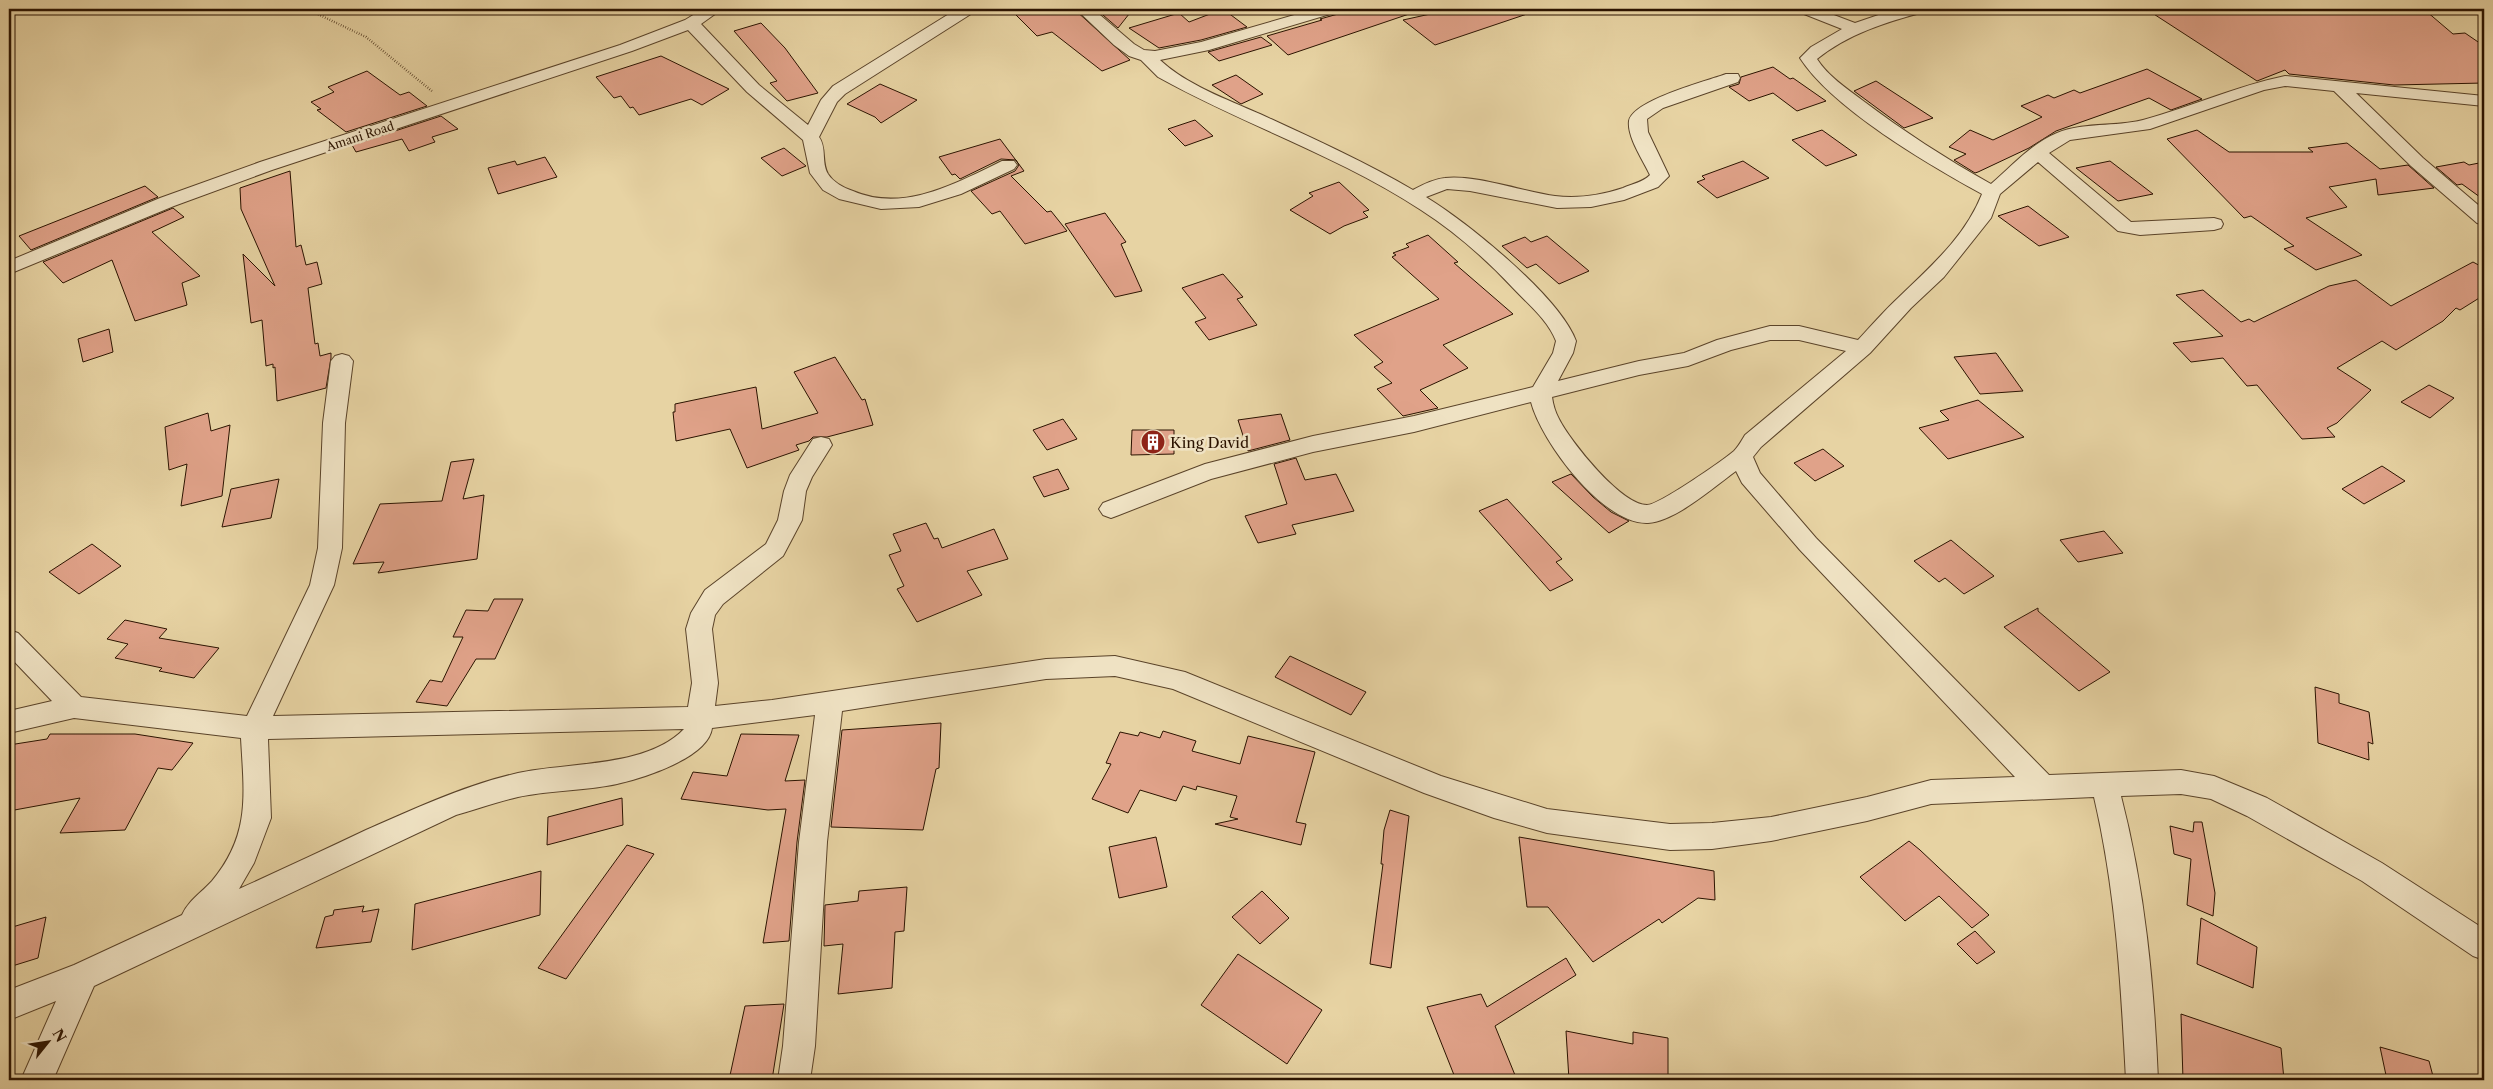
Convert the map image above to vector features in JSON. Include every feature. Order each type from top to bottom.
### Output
[{"type":"street","name":"Amani Road","points":[[9,268],[185,196],[266,166],[626,48],[691,23],[714,9]]},
{"type":"street","points":[[810,137],[830,100],[839,90],[968,9]]},
{"type":"street","points":[[1084,9],[1135,52],[1146,56],[1165,55],[1331,9]]},
{"type":"street","points":[[1804,9],[1858,30]]},
{"type":"street","points":[[1918,9],[1898,13],[1858,30],[1813,52],[1808,58],[1814,68],[1833,88],[1894,133],[1940,164],[1992,192]]},
{"type":"street","points":[[2478,9],[2484,11]]},
{"type":"street","points":[[691,23],[748,84],[810,137],[817,152],[816,169],[822,179],[851,198],[872,203],[913,204],[936,198],[1008,165]]},
{"type":"street","points":[[1146,56],[1164,73],[1189,87],[1350,164],[1414,197],[1439,214],[1509,271],[1565,335],[1565,348],[1540,393],[1548,419],[1573,454],[1605,492],[1624,508],[1647,515],[1661,510],[1742,456],[1753,441],[1765,430],[1862,348],[1904,303],[1937,273],[1982,218],[1992,192],[2050,143],[2064,136],[2084,131],[2144,125],[2270,83],[2294,81],[2484,102]]},
{"type":"street","points":[[1414,197],[1434,186],[1447,183],[1470,185],[1567,203],[1617,196],[1652,183],[1660,176],[1639,132],[1638,120],[1640,116],[1662,102],[1732,78]]},
{"type":"street","points":[[2340,87],[2417,162],[2484,219]]},
{"type":"street","points":[[2038,153],[2125,227],[2140,229],[2214,224]]},
{"type":"street","points":[[1112,509],[1205,472],[1313,444],[1414,424],[1638,368],[1688,359],[1724,345],[1770,333],[1799,333],[1862,348]]},
{"type":"street","points":[[186,926],[222,890],[240,863],[258,818],[254,728],[322,585],[328,563],[335,440],[334,423],[342,362]]},
{"type":"street","points":[[1495,404],[1548,419]]},
{"type":"street","points":[[9,1005],[83,976],[186,926],[450,805],[519,785],[618,772],[665,756],[688,744],[698,732],[706,683],[699,629],[703,613],[714,597],[775,550],[790,520],[795,491],[801,475],[821,445]]},
{"type":"street","points":[[1742,456],[1750,477],[1808,544],[2044,789]]},
{"type":"street","points":[[9,640],[74,707]]},
{"type":"street","points":[[9,722],[74,707],[254,728],[701,718],[830,702],[1046,669],[1115,666],[1176,679],[1245,705],[1434,785],[1494,806],[1547,821],[1670,836],[1712,836],[1771,829],[1867,809],[1931,792],[2105,787],[2181,782],[2214,788],[2257,807],[2372,872],[2484,946]]},
{"type":"street","points":[[794,1080],[799,1046],[813,842],[830,702]]},
{"type":"street","points":[[2105,787],[2115,824],[2130,912],[2140,1000],[2142,1080]]},
{"type":"street","points":[[37,1080],[83,976]]},
{"type":"path","points":[[307,9],[340,23],[383,49],[414,79],[434,93],[433,112]]},
{"type":"building","points":[[1010,9],[1074,9],[1130,60],[1102,71],[1052,32],[1037,36]]},
{"type":"building","points":[[1096,9],[1133,9],[1118,28]]},
{"type":"building","points":[[1223,9],[1247,27],[1201,40],[1159,48],[1129,28],[1179,13],[1189,22]]},
{"type":"building","points":[[1344,9],[1415,9],[1415,12],[1288,55],[1267,36],[1322,20],[1320,19],[1338,14]]},
{"type":"building","points":[[1453,9],[1530,9],[1530,13],[1435,45],[1403,20]]},
{"type":"building","points":[[2146,9],[2389,9],[2393,12],[2426,11],[2453,34],[2465,33],[2484,46],[2484,83],[2394,85],[2289,74],[2285,70],[2257,81]]},
{"type":"building","points":[[761,23],[785,48],[818,93],[787,101],[770,83],[777,81],[734,31]]},
{"type":"building","points":[[1261,37],[1272,45],[1219,61],[1208,52]]},
{"type":"building","points":[[661,56],[729,89],[702,105],[691,99],[639,115],[633,107],[630,108],[621,96],[614,98],[596,77]]},
{"type":"building","points":[[1773,67],[1790,79],[1793,78],[1826,101],[1797,111],[1773,93],[1749,101],[1729,87],[1739,84],[1741,77]]},
{"type":"building","points":[[2147,69],[2202,99],[2171,110],[2149,98],[2056,131],[2029,148],[1975,173],[1954,160],[1966,154],[1949,147],[1970,130],[1993,140],[2042,117],[2021,106],[2048,95],[2054,98],[2074,90],[2080,93]]},
{"type":"building","points":[[367,71],[400,95],[409,92],[427,106],[346,132],[317,110],[321,109],[311,102],[334,92],[328,87]]},
{"type":"building","points":[[1236,75],[1263,94],[1241,104],[1212,85]]},
{"type":"building","points":[[1876,81],[1933,118],[1904,128],[1854,91]]},
{"type":"building","points":[[880,84],[917,100],[881,123],[875,117],[847,104]]},
{"type":"building","points":[[441,116],[458,129],[432,137],[435,142],[409,151],[402,139],[356,152],[352,145]]},
{"type":"building","points":[[1195,120],[1213,136],[1185,146],[1168,129]]},
{"type":"building","points":[[1822,130],[1857,155],[1826,166],[1792,140]]},
{"type":"building","points":[[2197,130],[2229,152],[2313,152],[2308,148],[2347,143],[2380,169],[2408,165],[2434,188],[2378,195],[2376,179],[2329,187],[2347,207],[2306,218],[2362,255],[2316,270],[2284,249],[2294,246],[2251,216],[2244,218],[2167,139]]},
{"type":"building","points":[[1000,139],[1016,160],[1001,159],[960,179],[955,174],[952,175],[939,157]]},
{"type":"building","points":[[784,148],[806,166],[782,176],[761,158]]},
{"type":"building","points":[[545,157],[557,177],[498,194],[488,168],[515,161],[517,165]]},
{"type":"building","points":[[1743,161],[1769,178],[1717,198],[1697,182],[1705,179],[1702,176]]},
{"type":"building","points":[[2110,161],[2153,194],[2118,201],[2076,168]]},
{"type":"building","points":[[1017,162],[1024,171],[1011,176],[1047,212],[1051,211],[1067,231],[1025,244],[1000,211],[992,214],[971,191],[1015,171],[1019,165]]},
{"type":"building","points":[[2464,162],[2469,165],[2484,162],[2484,200],[2462,184],[2457,185],[2436,167]]},
{"type":"building","points":[[290,171],[296,247],[301,245],[306,265],[317,262],[322,284],[308,288],[315,344],[318,343],[320,356],[331,353],[331,358],[326,388],[277,401],[275,367],[273,368],[273,364],[266,366],[262,320],[251,323],[243,254],[275,286],[241,209],[240,188]]},
{"type":"building","points":[[1339,182],[1369,210],[1363,212],[1368,217],[1344,226],[1330,234],[1290,210],[1313,196],[1309,193]]},
{"type":"building","points":[[145,186],[158,197],[31,250],[19,236]]},
{"type":"building","points":[[2028,206],[2069,237],[2039,246],[1998,216]]},
{"type":"building","points":[[173,208],[184,217],[152,232],[200,276],[182,283],[187,305],[135,321],[112,260],[63,283],[43,262]]},
{"type":"building","points":[[1105,213],[1126,242],[1121,244],[1142,291],[1115,297],[1065,224]]},
{"type":"building","points":[[1428,235],[1458,262],[1454,263],[1513,314],[1443,345],[1468,368],[1420,390],[1438,408],[1403,416],[1377,389],[1392,383],[1374,367],[1383,362],[1354,335],[1439,299],[1392,257],[1396,255],[1393,253],[1409,247],[1406,244]]},
{"type":"building","points":[[1547,236],[1589,271],[1559,284],[1536,264],[1527,268],[1502,246],[1525,237],[1531,242]]},
{"type":"building","points":[[2473,262],[2484,268],[2484,295],[2460,310],[2456,308],[2443,321],[2396,350],[2382,341],[2337,368],[2371,390],[2337,423],[2327,428],[2335,437],[2302,439],[2257,385],[2247,386],[2223,358],[2191,362],[2173,343],[2223,336],[2176,295],[2203,290],[2241,322],[2249,319],[2254,322],[2329,286],[2356,280],[2391,306]]},
{"type":"building","points":[[1223,274],[1243,297],[1237,299],[1257,325],[1209,340],[1195,322],[1206,318],[1182,288]]},
{"type":"building","points":[[109,329],[113,352],[83,362],[78,339]]},
{"type":"building","points":[[1996,353],[2023,391],[1980,394],[1954,357]]},
{"type":"building","points":[[835,357],[862,400],[865,399],[873,425],[827,437],[813,437],[809,441],[796,445],[799,450],[747,468],[730,429],[676,441],[673,412],[675,412],[675,404],[756,387],[762,429],[818,413],[794,372]]},
{"type":"building","points":[[2429,385],[2454,398],[2430,418],[2401,402]]},
{"type":"building","points":[[1978,400],[2024,437],[1948,459],[1919,428],[1949,420],[1940,411]]},
{"type":"building","points":[[208,413],[211,431],[230,425],[222,496],[181,506],[187,464],[169,470],[165,427]]},
{"type":"building","points":[[1281,414],[1290,440],[1248,451],[1238,420]]},
{"type":"building","points":[[1063,419],[1077,439],[1047,450],[1033,430]]},
{"type":"building","name":"King David","points":[[1132,430],[1174,430],[1174,454],[1131,455]]},
{"type":"building","points":[[1823,449],[1844,466],[1815,481],[1794,463]]},
{"type":"building","points":[[1296,458],[1305,480],[1336,474],[1354,511],[1292,525],[1296,534],[1258,543],[1245,516],[1287,504],[1274,464]]},
{"type":"building","points":[[474,459],[463,499],[484,495],[477,559],[378,573],[384,562],[353,564],[380,504],[442,501],[451,462]]},
{"type":"building","points":[[2382,466],[2405,481],[2364,504],[2342,489]]},
{"type":"building","points":[[1058,469],[1069,489],[1044,497],[1033,477]]},
{"type":"building","points":[[1571,474],[1593,497],[1611,512],[1629,521],[1609,533],[1552,482]]},
{"type":"building","points":[[279,479],[271,518],[222,527],[231,489]]},
{"type":"building","points":[[1507,499],[1562,559],[1556,562],[1573,580],[1550,591],[1479,511]]},
{"type":"building","points":[[926,523],[934,539],[938,538],[942,548],[994,529],[1008,559],[967,571],[982,595],[917,622],[897,589],[904,586],[889,555],[901,551],[893,534]]},
{"type":"building","points":[[2104,531],[2123,553],[2078,562],[2060,540]]},
{"type":"building","points":[[1951,540],[1994,576],[1964,594],[1945,578],[1939,582],[1914,561]]},
{"type":"building","points":[[92,544],[121,566],[79,594],[49,572]]},
{"type":"building","points":[[494,599],[523,599],[495,659],[476,659],[447,706],[416,702],[430,680],[442,682],[463,637],[453,637],[466,610],[488,611]]},
{"type":"building","points":[[2038,608],[2038,611],[2110,672],[2079,691],[2004,627]]},
{"type":"building","points":[[125,620],[167,629],[159,638],[219,648],[194,678],[159,671],[162,668],[115,658],[128,644],[107,639]]},
{"type":"building","points":[[1290,656],[1366,692],[1351,715],[1275,677]]},
{"type":"building","points":[[2315,687],[2339,694],[2339,703],[2369,712],[2373,744],[2368,742],[2369,760],[2318,743]]},
{"type":"building","points":[[941,723],[939,768],[936,769],[923,830],[831,827],[842,730]]},
{"type":"building","points":[[1163,731],[1196,741],[1192,751],[1240,764],[1248,736],[1315,752],[1296,822],[1306,824],[1301,845],[1215,824],[1238,819],[1230,817],[1237,796],[1197,786],[1196,790],[1183,786],[1176,801],[1140,790],[1128,813],[1092,799],[1111,764],[1106,763],[1120,732],[1138,736],[1140,732],[1160,738]]},
{"type":"building","points":[[50,734],[135,734],[193,743],[172,770],[158,768],[125,830],[60,833],[80,798],[9,811],[9,745],[47,739]]},
{"type":"building","points":[[741,734],[799,735],[785,781],[805,780],[797,842],[789,941],[763,943],[786,809],[768,810],[681,799],[693,772],[727,776]]},
{"type":"building","points":[[622,798],[623,825],[547,845],[548,817]]},
{"type":"building","points":[[1390,810],[1409,816],[1391,968],[1370,964],[1383,864],[1381,864],[1384,830]]},
{"type":"building","points":[[2194,822],[2202,822],[2215,893],[2213,916],[2187,905],[2191,859],[2174,854],[2170,826],[2193,832]]},
{"type":"building","points":[[1156,837],[1167,887],[1119,898],[1109,847]]},
{"type":"building","points":[[1519,837],[1714,871],[1715,900],[1698,898],[1662,923],[1659,919],[1593,962],[1548,907],[1527,907]]},
{"type":"building","points":[[1909,841],[1989,915],[1972,928],[1939,896],[1905,921],[1860,877]]},
{"type":"building","points":[[627,845],[654,854],[566,979],[538,968]]},
{"type":"building","points":[[541,871],[540,915],[412,950],[415,904]]},
{"type":"building","points":[[907,887],[904,931],[895,932],[892,988],[838,994],[843,944],[824,946],[825,905],[858,901],[859,891]]},
{"type":"building","points":[[1262,891],[1289,918],[1260,944],[1232,917]]},
{"type":"building","points":[[364,906],[362,912],[379,909],[371,942],[316,948],[325,917],[333,915],[334,910]]},
{"type":"building","points":[[46,917],[38,958],[9,967],[9,928]]},
{"type":"building","points":[[2201,918],[2257,947],[2253,988],[2197,964]]},
{"type":"building","points":[[1975,931],[1995,952],[1977,964],[1957,944]]},
{"type":"building","points":[[1238,954],[1322,1010],[1287,1064],[1201,1005]]},
{"type":"building","points":[[1566,958],[1576,975],[1495,1026],[1517,1080],[1456,1080],[1427,1007],[1481,994],[1487,1007]]},
{"type":"building","points":[[784,1004],[772,1080],[729,1080],[745,1006]]},
{"type":"building","points":[[2181,1014],[2281,1048],[2284,1080],[2183,1080]]},
{"type":"building","points":[[1566,1031],[1633,1044],[1633,1032],[1668,1038],[1668,1080],[1569,1080]]},
{"type":"building","points":[[2380,1047],[2429,1061],[2434,1080],[2387,1080]]},
{"type":"place","name":"King David","points":[[1153,442]]}]
